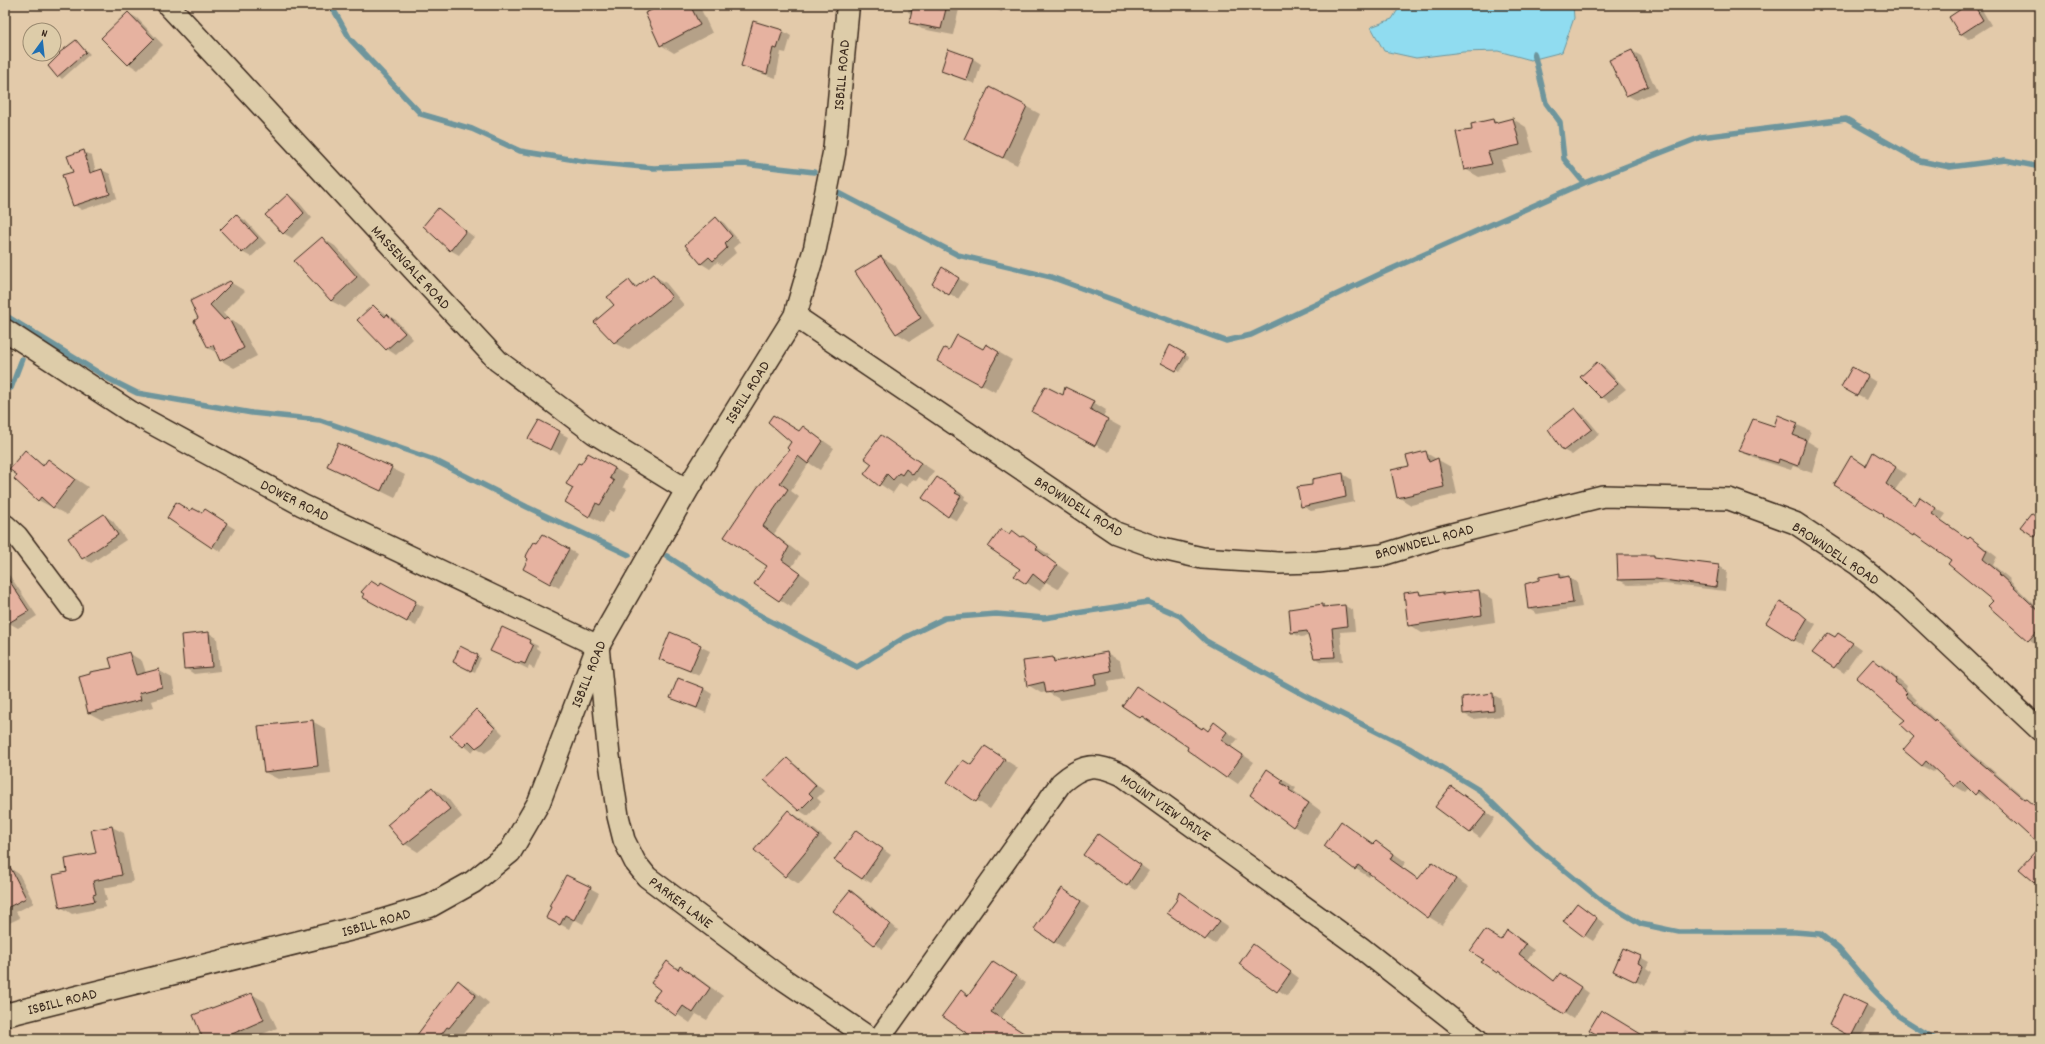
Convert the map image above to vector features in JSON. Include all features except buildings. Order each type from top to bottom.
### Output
[{"type":"street","name":"MASSENGALE ROAD","points":[[168,5],[498,361],[594,433],[687,490]]},
{"type":"street","name":"ISBILL ROAD","points":[[5,1015],[368,925],[430,906],[473,882],[510,852],[539,802],[598,646],[687,490],[795,316],[816,248],[834,153],[848,5]]},
{"type":"street","name":"BROWNDELL ROAD","points":[[795,316],[1116,533],[1158,548],[1202,558],[1278,563],[1314,562],[1382,555],[1440,536],[1603,496],[1729,499],[1795,523],[1857,564],[1907,605],[2040,730]]},
{"type":"street","name":"DOWER ROAD","points":[[5,330],[132,412],[302,505],[598,646]]},
{"type":"street","points":[[5,525],[17,536],[71,608]]},
{"type":"street","name":"PARKER LANE","points":[[598,646],[609,756],[618,816],[624,840],[635,862],[647,877],[783,979],[871,1039]]},
{"type":"street","name":"MOUNT VIEW DRIVE","points":[[879,1039],[1061,783],[1075,771],[1091,766],[1107,768],[1122,775],[1360,948],[1477,1039]]},
{"type":"water","points":[[1401,5],[1573,5],[1574,18],[1562,52],[1531,60],[1498,51],[1463,52],[1416,58],[1384,51],[1371,27],[1392,19]]},
{"type":"waterway","points":[[331,5],[350,39],[421,114],[472,129],[520,151],[588,162],[654,168],[744,164],[814,172]]},
{"type":"waterway","points":[[1534,53],[1546,103],[1560,122],[1564,159],[1584,183]]},
{"type":"waterway","points":[[839,193],[958,255],[1051,277],[1226,341],[1251,335],[1380,274],[1584,183],[1701,137],[1846,119],[1920,161],[1950,167],[2005,160],[2040,167]]},
{"type":"waterway","points":[[5,315],[109,379],[137,393],[252,413],[320,420],[434,460],[527,507],[629,555]]},
{"type":"waterway","points":[[5,388],[11,388],[22,359]]},
{"type":"waterway","points":[[667,556],[748,609],[857,667],[902,639],[945,618],[996,614],[1044,618],[1148,602],[1180,616],[1206,641],[1304,695],[1411,749],[1479,790],[1540,850],[1602,901],[1641,924],[1679,932],[1795,932],[1820,934],[1839,949],[1871,987],[1900,1017],[1935,1039]]}]
